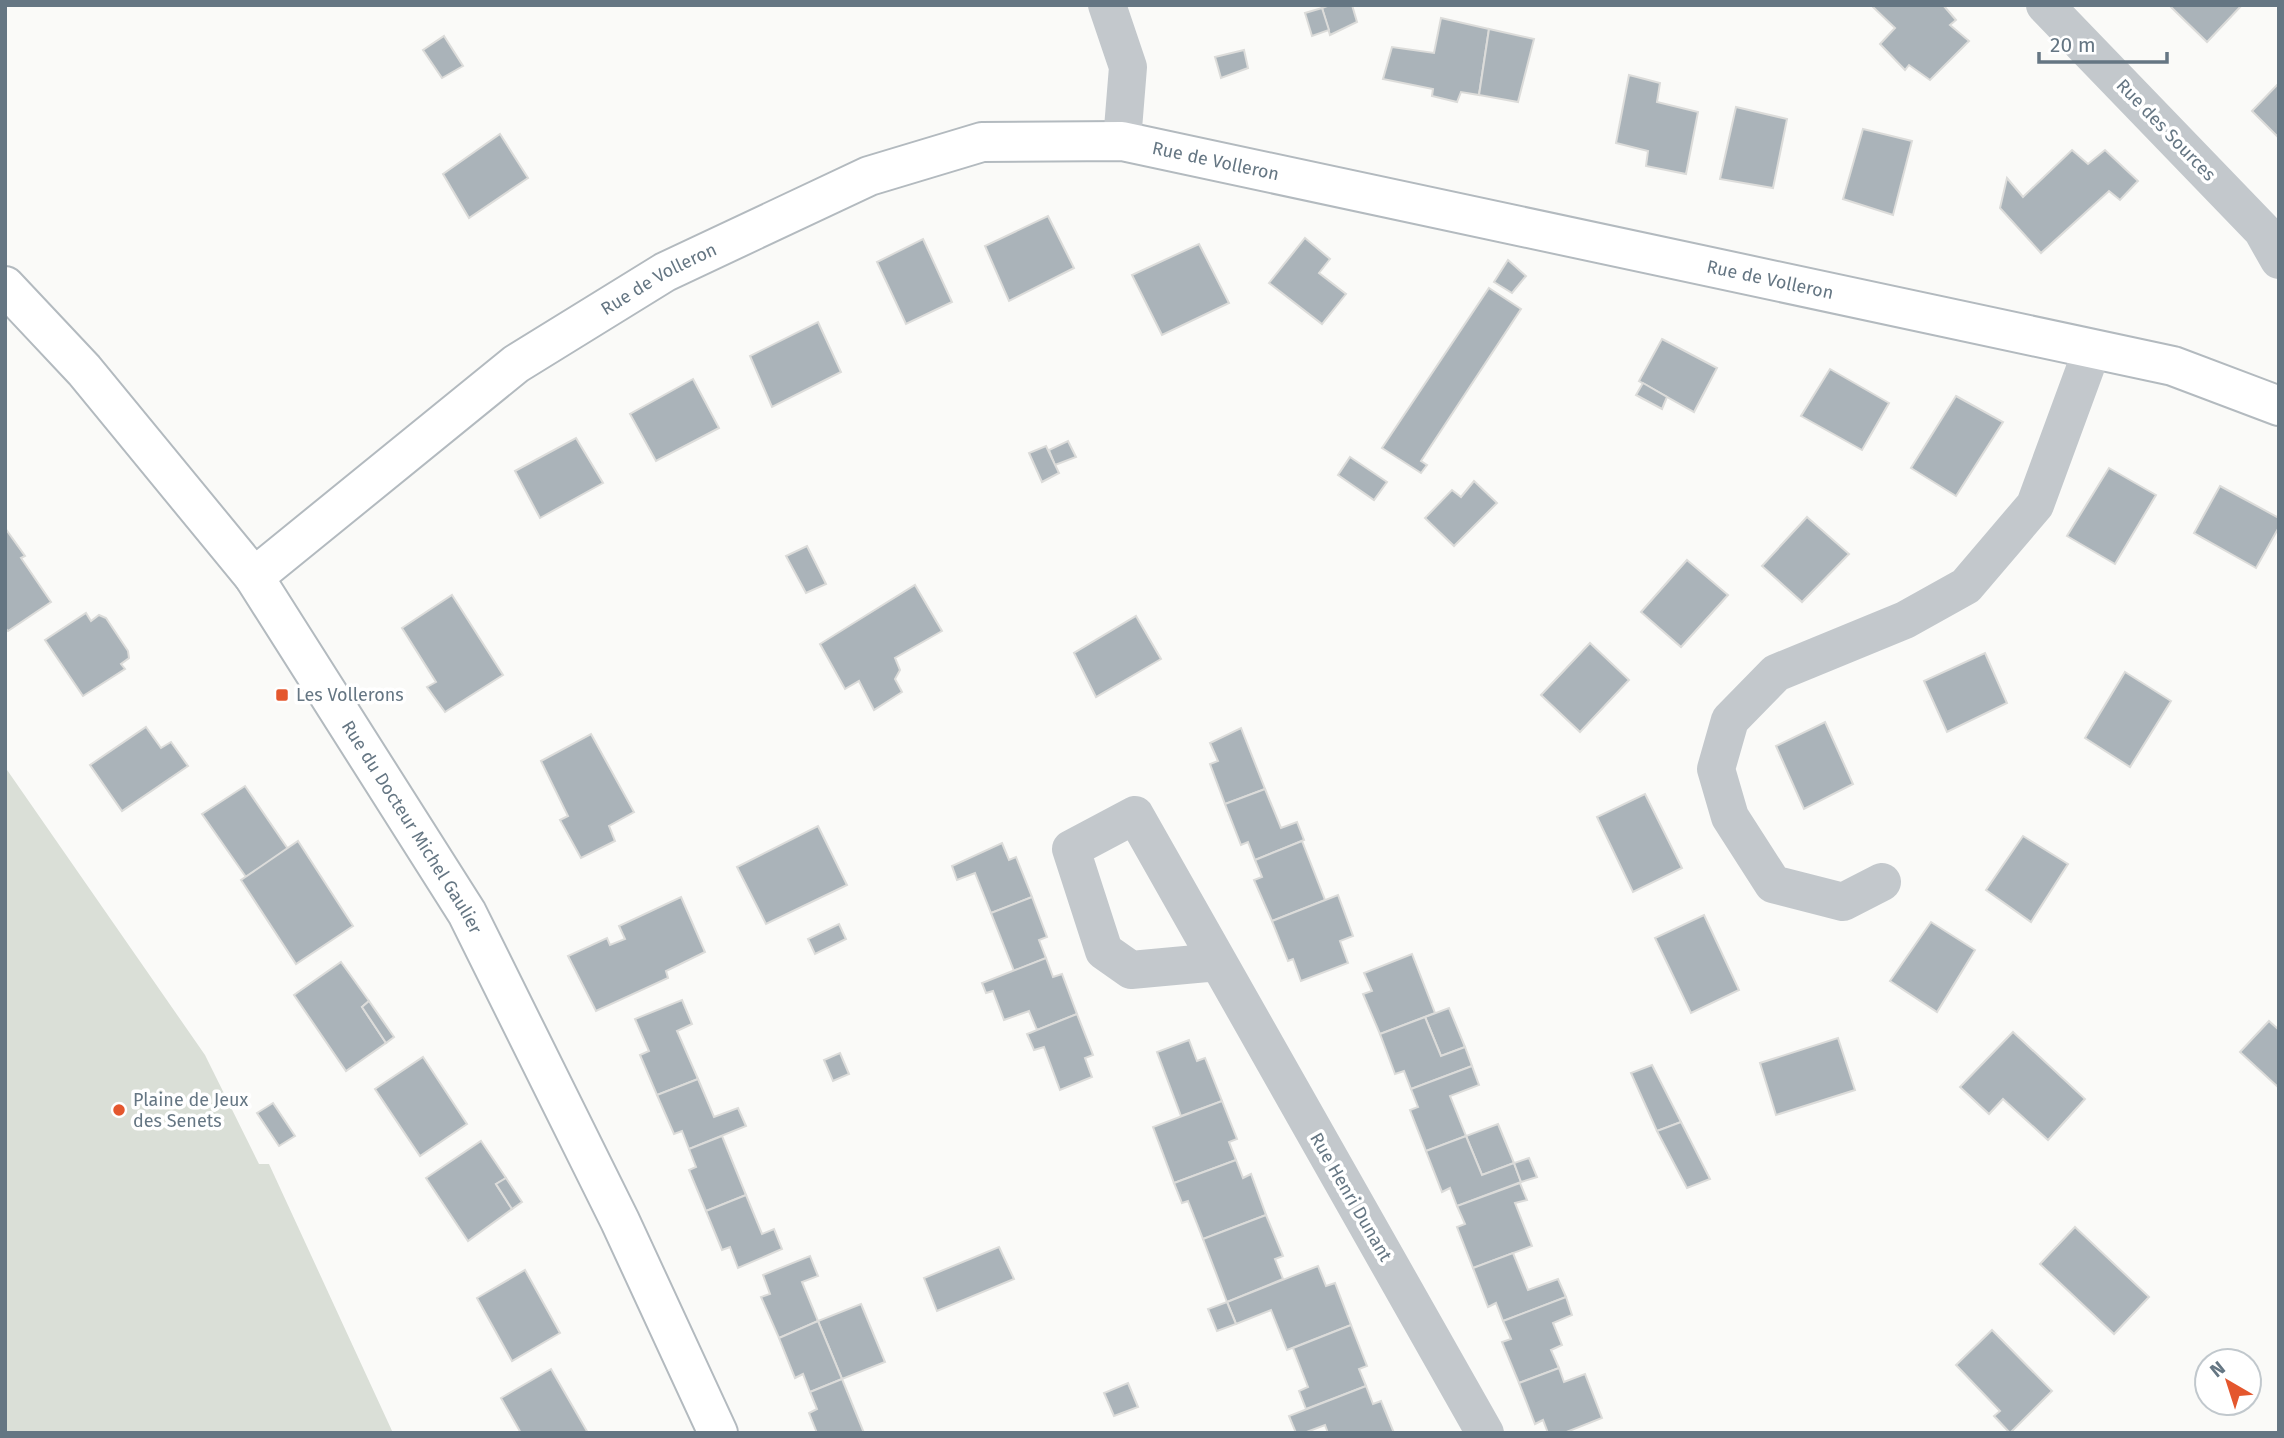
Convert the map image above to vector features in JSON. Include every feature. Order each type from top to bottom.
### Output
[{"type":"street","points":[[1107,5],[1128,67],[1122,141]]},
{"type":"street","name":"Rue des Sources","points":[[2045,5],[2262,230],[2279,260]]},
{"type":"street","name":"Rue de Volleron","points":[[254,577],[516,364],[665,272],[869,176],[982,142],[1122,141],[2173,366],[2279,406]]},
{"type":"street","name":"Rue du Docteur Michel Gaulier","points":[[5,286],[84,370],[254,577],[467,913],[620,1221],[718,1433]]},
{"type":"street","points":[[1882,882],[1843,902],[1773,884],[1730,817],[1716,769],[1730,720],[1776,673],[1905,620],[1966,586],[2035,505],[2092,350]]},
{"type":"street","name":"Rue Henri Dunant","points":[[1218,962],[1485,1433]]},
{"type":"shaded area","name":"Plaine de Jeux des Senets","points":[[5,767],[205,1055],[259,1164],[269,1164],[393,1433],[5,1433]]},
{"type":"building","points":[[1330,5],[1352,5],[1357,22],[1330,35],[1322,8]]},
{"type":"building","points":[[1943,5],[1956,20],[1950,25],[1969,41],[1930,80],[1909,65],[1905,70],[1880,44],[1895,28],[1872,6]]},
{"type":"building","points":[[2242,5],[2207,42],[2171,7]]},
{"type":"building","points":[[1322,8],[1329,30],[1312,36],[1305,13]]},
{"type":"building","points":[[1441,18],[1489,29],[1479,95],[1461,92],[1457,102],[1432,96],[1433,89],[1383,79],[1392,47],[1434,53]]},
{"type":"building","points":[[1489,29],[1534,39],[1518,102],[1479,95]]},
{"type":"building","points":[[444,36],[463,66],[442,78],[423,50]]},
{"type":"building","points":[[1244,50],[1248,68],[1221,78],[1215,57]]},
{"type":"building","points":[[1629,75],[1660,83],[1657,102],[1698,112],[1686,174],[1646,166],[1648,151],[1616,143]]},
{"type":"building","points":[[2279,83],[2279,138],[2252,111]]},
{"type":"building","points":[[1736,107],[1787,119],[1773,188],[1720,179]]},
{"type":"building","points":[[1863,129],[1912,141],[1893,215],[1843,199]]},
{"type":"building","points":[[500,134],[528,178],[469,218],[443,174]]},
{"type":"building","points":[[2072,150],[2088,164],[2105,150],[2138,181],[2120,200],[2109,191],[2041,253],[2000,208],[2007,178],[2023,197]]},
{"type":"building","points":[[1048,216],[1074,268],[1009,301],[985,246]]},
{"type":"building","points":[[1305,238],[1330,259],[1319,273],[1346,294],[1322,324],[1269,283]]},
{"type":"building","points":[[923,239],[952,302],[906,324],[877,262]]},
{"type":"building","points":[[1199,244],[1229,303],[1162,335],[1132,275]]},
{"type":"building","points":[[1508,260],[1526,276],[1512,293],[1494,282]]},
{"type":"building","points":[[1489,288],[1521,309],[1421,461],[1427,465],[1421,473],[1382,448]]},
{"type":"building","points":[[818,322],[841,372],[772,407],[750,356]]},
{"type":"building","points":[[1662,339],[1717,368],[1694,412],[1639,381]]},
{"type":"building","points":[[1830,369],[1889,403],[1862,450],[1801,416]]},
{"type":"building","points":[[693,379],[719,428],[656,461],[630,414]]},
{"type":"building","points":[[1643,383],[1667,397],[1662,409],[1636,395]]},
{"type":"building","points":[[1956,396],[2003,422],[1956,496],[1911,468]]},
{"type":"building","points":[[576,438],[603,483],[540,518],[515,471]]},
{"type":"building","points":[[1068,441],[1076,457],[1055,465],[1049,450]]},
{"type":"building","points":[[1046,446],[1059,473],[1042,482],[1029,453]]},
{"type":"building","points":[[1350,457],[1387,482],[1374,500],[1338,475]]},
{"type":"building","points":[[2109,468],[2156,495],[2115,564],[2067,536]]},
{"type":"building","points":[[1474,481],[1497,503],[1454,546],[1425,518],[1452,490],[1461,497]]},
{"type":"building","points":[[2220,486],[2279,518],[2279,527],[2256,568],[2194,533]]},
{"type":"building","points":[[1807,517],[1849,554],[1802,602],[1762,566]]},
{"type":"building","points":[[5,528],[25,556],[21,558],[51,602],[8,631],[5,628]]},
{"type":"building","points":[[807,546],[826,584],[806,593],[786,556]]},
{"type":"building","points":[[1687,560],[1728,595],[1681,647],[1641,612]]},
{"type":"building","points":[[915,585],[942,631],[895,658],[900,670],[895,679],[902,692],[874,710],[859,681],[845,689],[820,644]]},
{"type":"building","points":[[452,595],[503,675],[445,712],[427,687],[436,682],[402,628]]},
{"type":"building","points":[[86,613],[91,621],[99,615],[106,618],[128,651],[129,658],[121,664],[125,669],[83,696],[45,640]]},
{"type":"building","points":[[1136,616],[1161,659],[1096,697],[1074,653]]},
{"type":"building","points":[[1590,643],[1629,680],[1580,732],[1541,695]]},
{"type":"building","points":[[1985,653],[2007,703],[1947,732],[1924,681]]},
{"type":"building","points":[[2125,672],[2171,701],[2130,767],[2085,738]]},
{"type":"building","points":[[1825,722],[1853,784],[1804,809],[1776,746]]},
{"type":"building","points":[[146,727],[161,748],[171,742],[188,766],[122,811],[90,765]]},
{"type":"building","points":[[1241,728],[1265,789],[1225,804],[1210,764],[1218,761],[1210,743]]},
{"type":"building","points":[[591,734],[634,812],[609,826],[615,841],[581,858],[560,820],[568,816],[541,761]]},
{"type":"building","points":[[245,786],[288,849],[246,877],[202,814]]},
{"type":"building","points":[[1265,789],[1281,828],[1297,822],[1304,840],[1255,860],[1248,842],[1241,845],[1225,804]]},
{"type":"building","points":[[1645,794],[1682,868],[1633,892],[1597,817]]},
{"type":"building","points":[[818,826],[847,885],[766,924],[737,867]]},
{"type":"building","points":[[2023,836],[2068,864],[2031,922],[1986,890]]},
{"type":"building","points":[[298,841],[353,926],[296,964],[241,880]]},
{"type":"building","points":[[1302,841],[1325,900],[1272,921],[1254,880],[1262,877],[1255,860]]},
{"type":"building","points":[[1002,843],[1009,860],[1016,857],[1032,897],[991,913],[975,873],[957,880],[952,866]]},
{"type":"building","points":[[1338,895],[1353,936],[1340,941],[1348,963],[1301,981],[1293,959],[1288,961],[1272,921]]},
{"type":"building","points":[[681,897],[705,952],[666,971],[668,978],[596,1011],[568,956],[607,938],[610,945],[625,939],[619,926]]},
{"type":"building","points":[[1032,897],[1047,937],[1039,940],[1046,958],[1014,971],[991,913]]},
{"type":"building","points":[[1704,915],[1739,990],[1691,1013],[1655,938]]},
{"type":"building","points":[[1931,922],[1975,950],[1937,1012],[1890,981]]},
{"type":"building","points":[[839,924],[846,939],[815,954],[808,939]]},
{"type":"building","points":[[1412,954],[1435,1013],[1380,1034],[1363,994],[1372,991],[1364,973]]},
{"type":"building","points":[[1046,958],[1053,977],[1062,974],[1077,1014],[1037,1030],[1029,1011],[1004,1020],[993,991],[986,993],[982,983]]},
{"type":"building","points":[[341,962],[369,1001],[362,1007],[386,1043],[346,1071],[294,995]]},
{"type":"building","points":[[682,1000],[692,1024],[677,1031],[698,1079],[657,1095],[640,1055],[649,1051],[635,1019]]},
{"type":"building","points":[[369,1001],[394,1037],[386,1043],[362,1007]]},
{"type":"building","points":[[1449,1008],[1465,1047],[1441,1056],[1425,1017]]},
{"type":"building","points":[[1077,1014],[1093,1055],[1085,1058],[1092,1077],[1060,1090],[1044,1047],[1034,1050],[1027,1034]]},
{"type":"building","points":[[1425,1017],[1441,1056],[1465,1047],[1472,1066],[1411,1089],[1404,1071],[1395,1074],[1380,1034]]},
{"type":"building","points":[[2269,1021],[2279,1030],[2279,1088],[2240,1052]]},
{"type":"building","points":[[2013,1032],[2085,1099],[2048,1140],[2003,1099],[1989,1114],[1960,1087]]},
{"type":"building","points":[[1838,1038],[1855,1090],[1776,1115],[1760,1063]]},
{"type":"building","points":[[1189,1040],[1197,1061],[1205,1058],[1222,1101],[1181,1116],[1157,1052]]},
{"type":"building","points":[[840,1053],[849,1074],[833,1081],[824,1060]]},
{"type":"building","points":[[423,1057],[467,1124],[420,1156],[375,1089]]},
{"type":"building","points":[[1652,1065],[1681,1122],[1657,1131],[1631,1073]]},
{"type":"building","points":[[1472,1066],[1479,1085],[1450,1096],[1466,1136],[1426,1151],[1410,1110],[1418,1107],[1411,1089]]},
{"type":"building","points":[[698,1079],[714,1117],[738,1108],[746,1126],[689,1149],[682,1131],[674,1134],[657,1095]]},
{"type":"building","points":[[1222,1101],[1237,1139],[1229,1142],[1236,1160],[1174,1183],[1153,1127]]},
{"type":"building","points":[[273,1103],[295,1136],[279,1146],[257,1113]]},
{"type":"building","points":[[1681,1122],[1710,1179],[1687,1188],[1657,1131]]},
{"type":"building","points":[[1498,1124],[1514,1163],[1482,1175],[1466,1136]]},
{"type":"building","points":[[722,1136],[746,1195],[706,1211],[689,1170],[696,1167],[689,1149]]},
{"type":"building","points":[[1466,1136],[1482,1175],[1514,1163],[1521,1182],[1457,1206],[1450,1188],[1442,1192],[1426,1151]]},
{"type":"building","points":[[481,1141],[506,1178],[496,1184],[512,1209],[468,1241],[426,1178]]},
{"type":"building","points":[[1529,1158],[1537,1177],[1521,1182],[1514,1163]]},
{"type":"building","points":[[1236,1160],[1243,1178],[1251,1174],[1266,1215],[1203,1239],[1188,1201],[1182,1203],[1174,1183]]},
{"type":"building","points":[[506,1178],[522,1202],[512,1209],[496,1184]]},
{"type":"building","points":[[1520,1183],[1527,1200],[1515,1203],[1532,1246],[1473,1268],[1457,1227],[1465,1224],[1457,1206]]},
{"type":"building","points":[[746,1195],[762,1234],[774,1229],[782,1249],[738,1268],[730,1247],[722,1250],[706,1211]]},
{"type":"building","points":[[1266,1215],[1283,1256],[1275,1259],[1283,1279],[1227,1302],[1203,1239]]},
{"type":"building","points":[[2075,1227],[2149,1297],[2114,1334],[2040,1264]]},
{"type":"building","points":[[999,1247],[1014,1279],[937,1311],[924,1278]]},
{"type":"building","points":[[1513,1253],[1528,1290],[1558,1279],[1566,1297],[1503,1321],[1496,1303],[1488,1307],[1473,1268]]},
{"type":"building","points":[[810,1256],[818,1276],[802,1282],[818,1321],[779,1338],[761,1297],[770,1294],[763,1275]]},
{"type":"building","points":[[1318,1266],[1326,1286],[1335,1283],[1351,1325],[1287,1350],[1271,1310],[1236,1324],[1227,1302]]},
{"type":"building","points":[[525,1270],[560,1333],[512,1361],[477,1298]]},
{"type":"building","points":[[1566,1297],[1572,1315],[1553,1323],[1562,1345],[1551,1350],[1559,1368],[1519,1383],[1502,1342],[1511,1339],[1503,1321]]},
{"type":"building","points":[[1227,1302],[1236,1324],[1217,1331],[1208,1309]]},
{"type":"building","points":[[861,1304],[885,1362],[842,1379],[818,1321]]},
{"type":"building","points":[[818,1321],[842,1379],[810,1392],[803,1374],[795,1378],[779,1338]]},
{"type":"building","points":[[1351,1325],[1367,1366],[1359,1369],[1366,1386],[1306,1409],[1299,1391],[1308,1387],[1293,1348]]},
{"type":"building","points":[[1992,1330],[2052,1391],[2010,1433],[1994,1416],[2000,1411],[1956,1365]]},
{"type":"building","points":[[1559,1368],[1564,1382],[1585,1374],[1602,1418],[1564,1433],[1548,1433],[1543,1420],[1535,1424],[1519,1383]]},
{"type":"building","points":[[551,1369],[588,1433],[521,1433],[501,1398]]},
{"type":"building","points":[[842,1379],[864,1433],[817,1433],[809,1413],[817,1409],[810,1392]]},
{"type":"building","points":[[1128,1383],[1138,1407],[1114,1416],[1104,1393]]},
{"type":"building","points":[[1366,1386],[1373,1404],[1381,1401],[1394,1433],[1328,1433],[1325,1425],[1304,1433],[1296,1433],[1289,1416]]},
{"type":"place","name":"Les Vollerons","points":[[282,695]]},
{"type":"place","name":"Plaine de Jeux des Senets","points":[[119,1110]]}]
